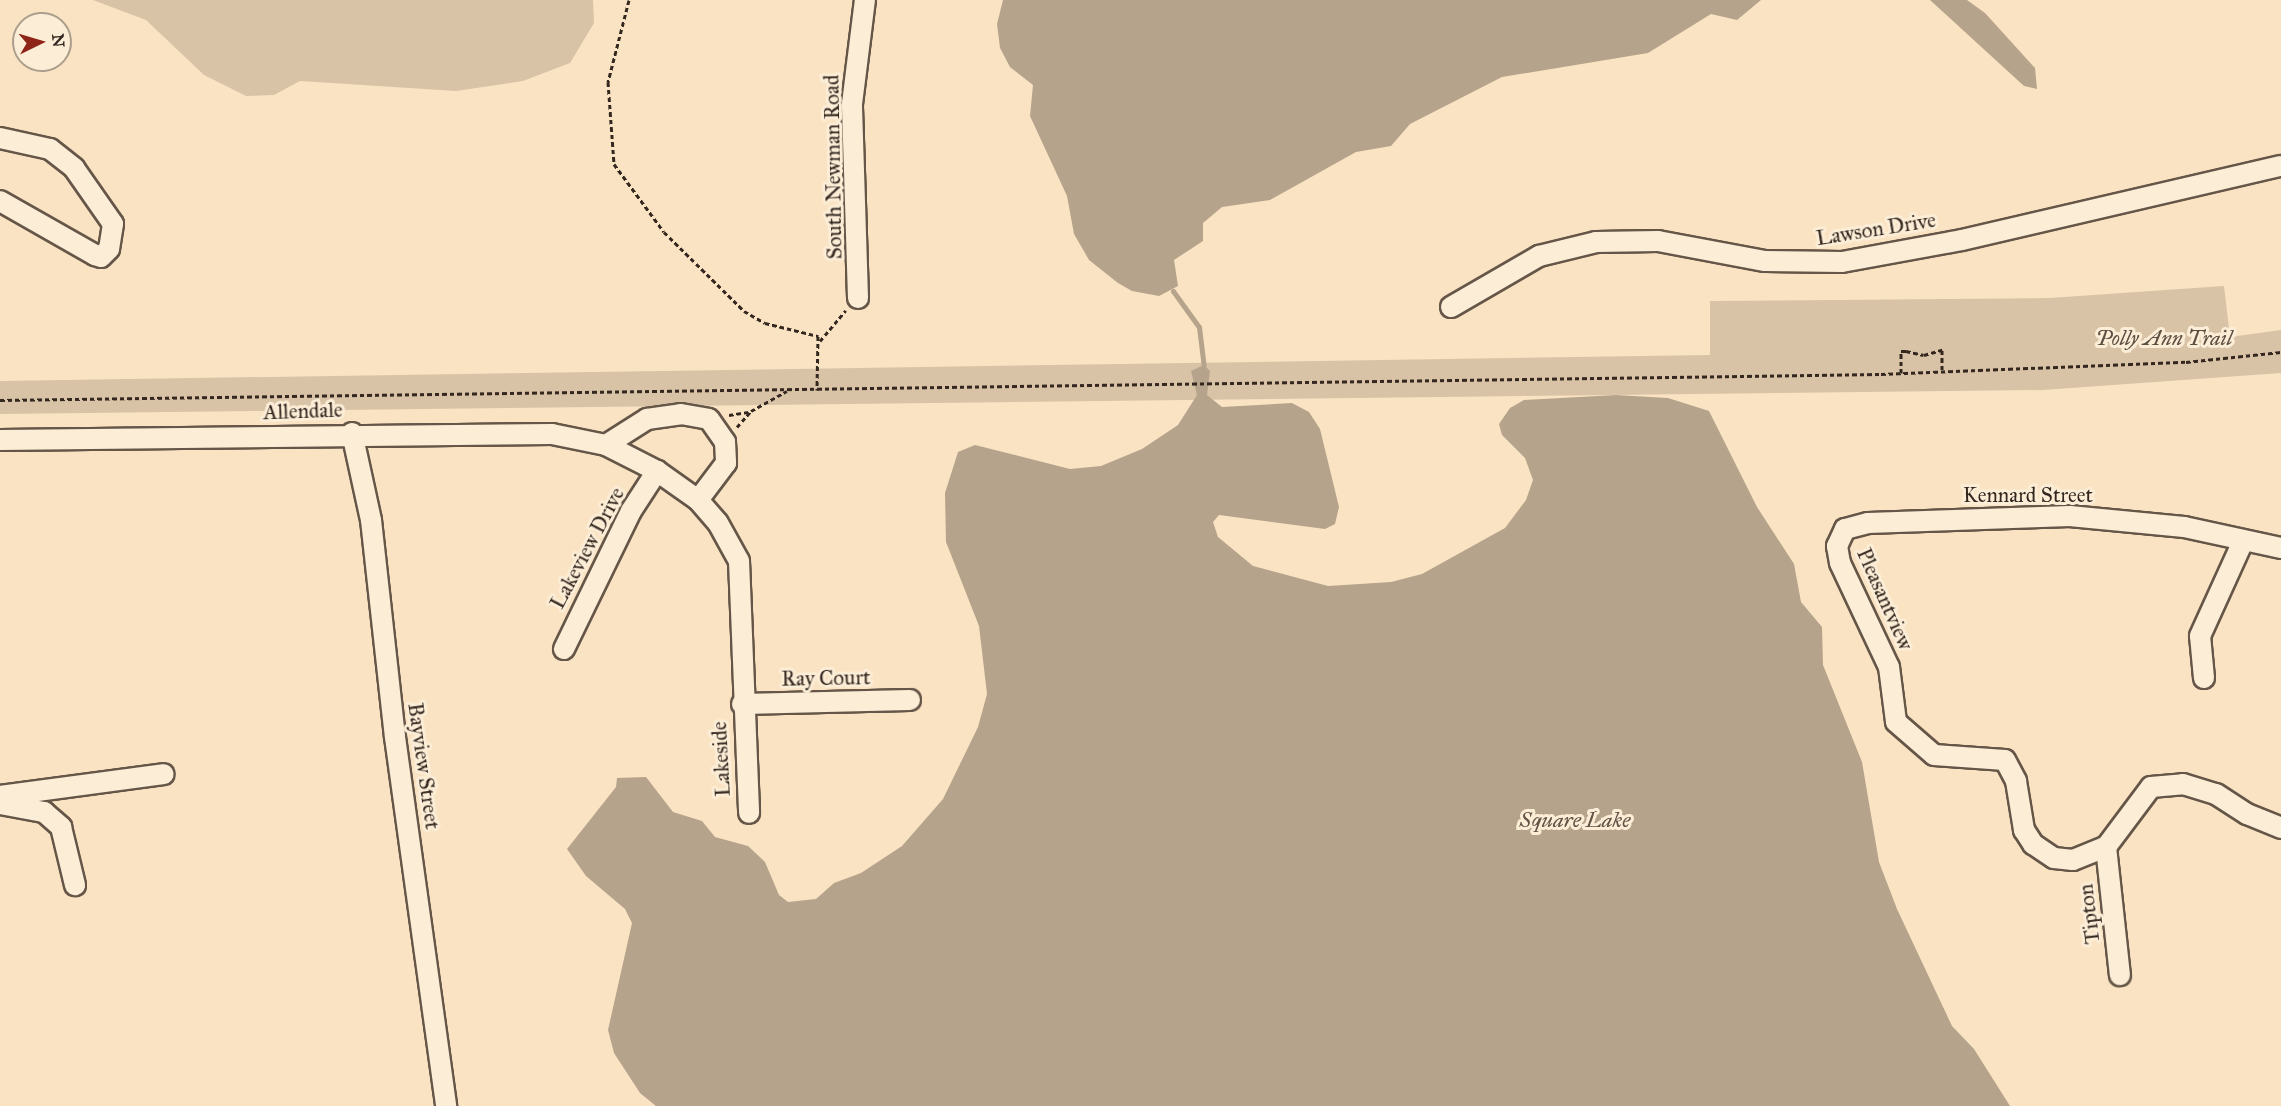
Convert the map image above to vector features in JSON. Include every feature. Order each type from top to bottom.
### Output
[{"type":"street","name":"South Newman Road","points":[[858,298],[852,104],[865,0]]},
{"type":"street","points":[[0,138],[50,149],[74,168],[113,224],[109,249],[101,257],[95,255],[0,201]]},
{"type":"street","name":"Lawson Drive","points":[[1451,308],[1539,256],[1596,242],[1658,241],[1765,261],[1842,262],[1962,240],[2281,166]]},
{"type":"street","points":[[606,445],[647,419],[681,414],[709,419],[725,442],[724,469],[698,500]]},
{"type":"street","name":"Allendale","points":[[0,440],[352,433],[552,434],[606,445],[657,471],[698,500]]},
{"type":"street","name":"Bayview Street","points":[[352,433],[371,520],[395,737],[446,1106]]},
{"type":"street","name":"Lakeview Drive","points":[[564,650],[631,510],[657,471]]},
{"type":"street","name":"Lakeside","points":[[698,500],[718,522],[739,561],[742,704],[748,813]]},
{"type":"street","name":"Kennard Street","points":[[1845,530],[1868,523],[2070,516],[2184,528],[2281,548]]},
{"type":"street","name":"Pleasantview","points":[[1845,530],[1837,546],[1840,563],[1889,667],[1896,722],[1934,755],[2005,760],[2016,781],[2024,830],[2033,844],[2054,858],[2073,860],[2106,847]]},
{"type":"street","points":[[2204,678],[2200,636],[2243,541]]},
{"type":"street","name":"Ray Court","points":[[742,704],[910,700]]},
{"type":"street","points":[[0,796],[164,774]]},
{"type":"street","points":[[2106,847],[2151,787],[2182,784],[2216,794],[2247,814],[2281,828]]},
{"type":"street","points":[[0,804],[44,812],[61,827],[75,885]]},
{"type":"street","name":"Tipton","points":[[2106,847],[2120,975]]},
{"type":"path","points":[[629,0],[608,82],[609,141],[622,180],[686,255],[744,311],[765,323],[815,334],[820,341]]},
{"type":"path","points":[[817,390],[820,341],[858,298]]},
{"type":"path","points":[[1901,373],[1902,351],[1924,355],[1942,350],[1942,371]]},
{"type":"path","points":[[0,400],[1901,373],[2186,362],[2281,352]]},
{"type":"path","points":[[725,442],[751,411],[789,390]]},
{"type":"green space","points":[[93,0],[593,0],[594,23],[570,63],[523,81],[456,91],[300,81],[274,95],[246,96],[204,75],[146,20]]},
{"type":"green space","name":"Polly Ann Trail","points":[[2224,286],[2230,337],[2281,330],[2281,373],[2043,390],[0,414],[0,381],[1710,355],[1710,301],[2050,298]]},
{"type":"water","points":[[1003,0],[1761,0],[1737,20],[1711,14],[1648,53],[1502,77],[1410,124],[1391,146],[1356,152],[1270,200],[1222,207],[1203,223],[1203,241],[1174,260],[1178,286],[1159,296],[1132,291],[1118,283],[1089,260],[1074,234],[1067,196],[1030,116],[1033,85],[1010,67],[1000,48],[997,24]]},
{"type":"water","points":[[1930,0],[1967,0],[1985,13],[2035,68],[2037,89],[2024,86]]},
{"type":"water","name":"Square Lake","points":[[1204,365],[1210,371],[1207,395],[1222,407],[1292,403],[1309,412],[1320,429],[1339,507],[1335,524],[1325,529],[1219,515],[1213,522],[1218,537],[1253,566],[1328,586],[1391,582],[1422,574],[1505,528],[1526,500],[1533,480],[1525,458],[1502,435],[1499,424],[1510,408],[1524,400],[1616,395],[1668,398],[1709,411],[1757,507],[1794,564],[1801,602],[1822,627],[1823,665],[1862,762],[1879,862],[1897,909],[1952,1026],[1974,1049],[2010,1106],[656,1106],[640,1093],[614,1053],[608,1030],[632,923],[625,909],[586,876],[567,849],[616,787],[617,778],[646,777],[673,812],[702,821],[715,837],[748,846],[765,862],[779,895],[788,902],[816,899],[834,883],[861,873],[902,846],[943,799],[978,727],[987,694],[979,626],[946,542],[945,493],[958,452],[975,445],[1070,469],[1101,466],[1142,449],[1178,425],[1197,395],[1191,371]]},
{"type":"waterway","points":[[1173,291],[1199,327],[1204,365]]}]
